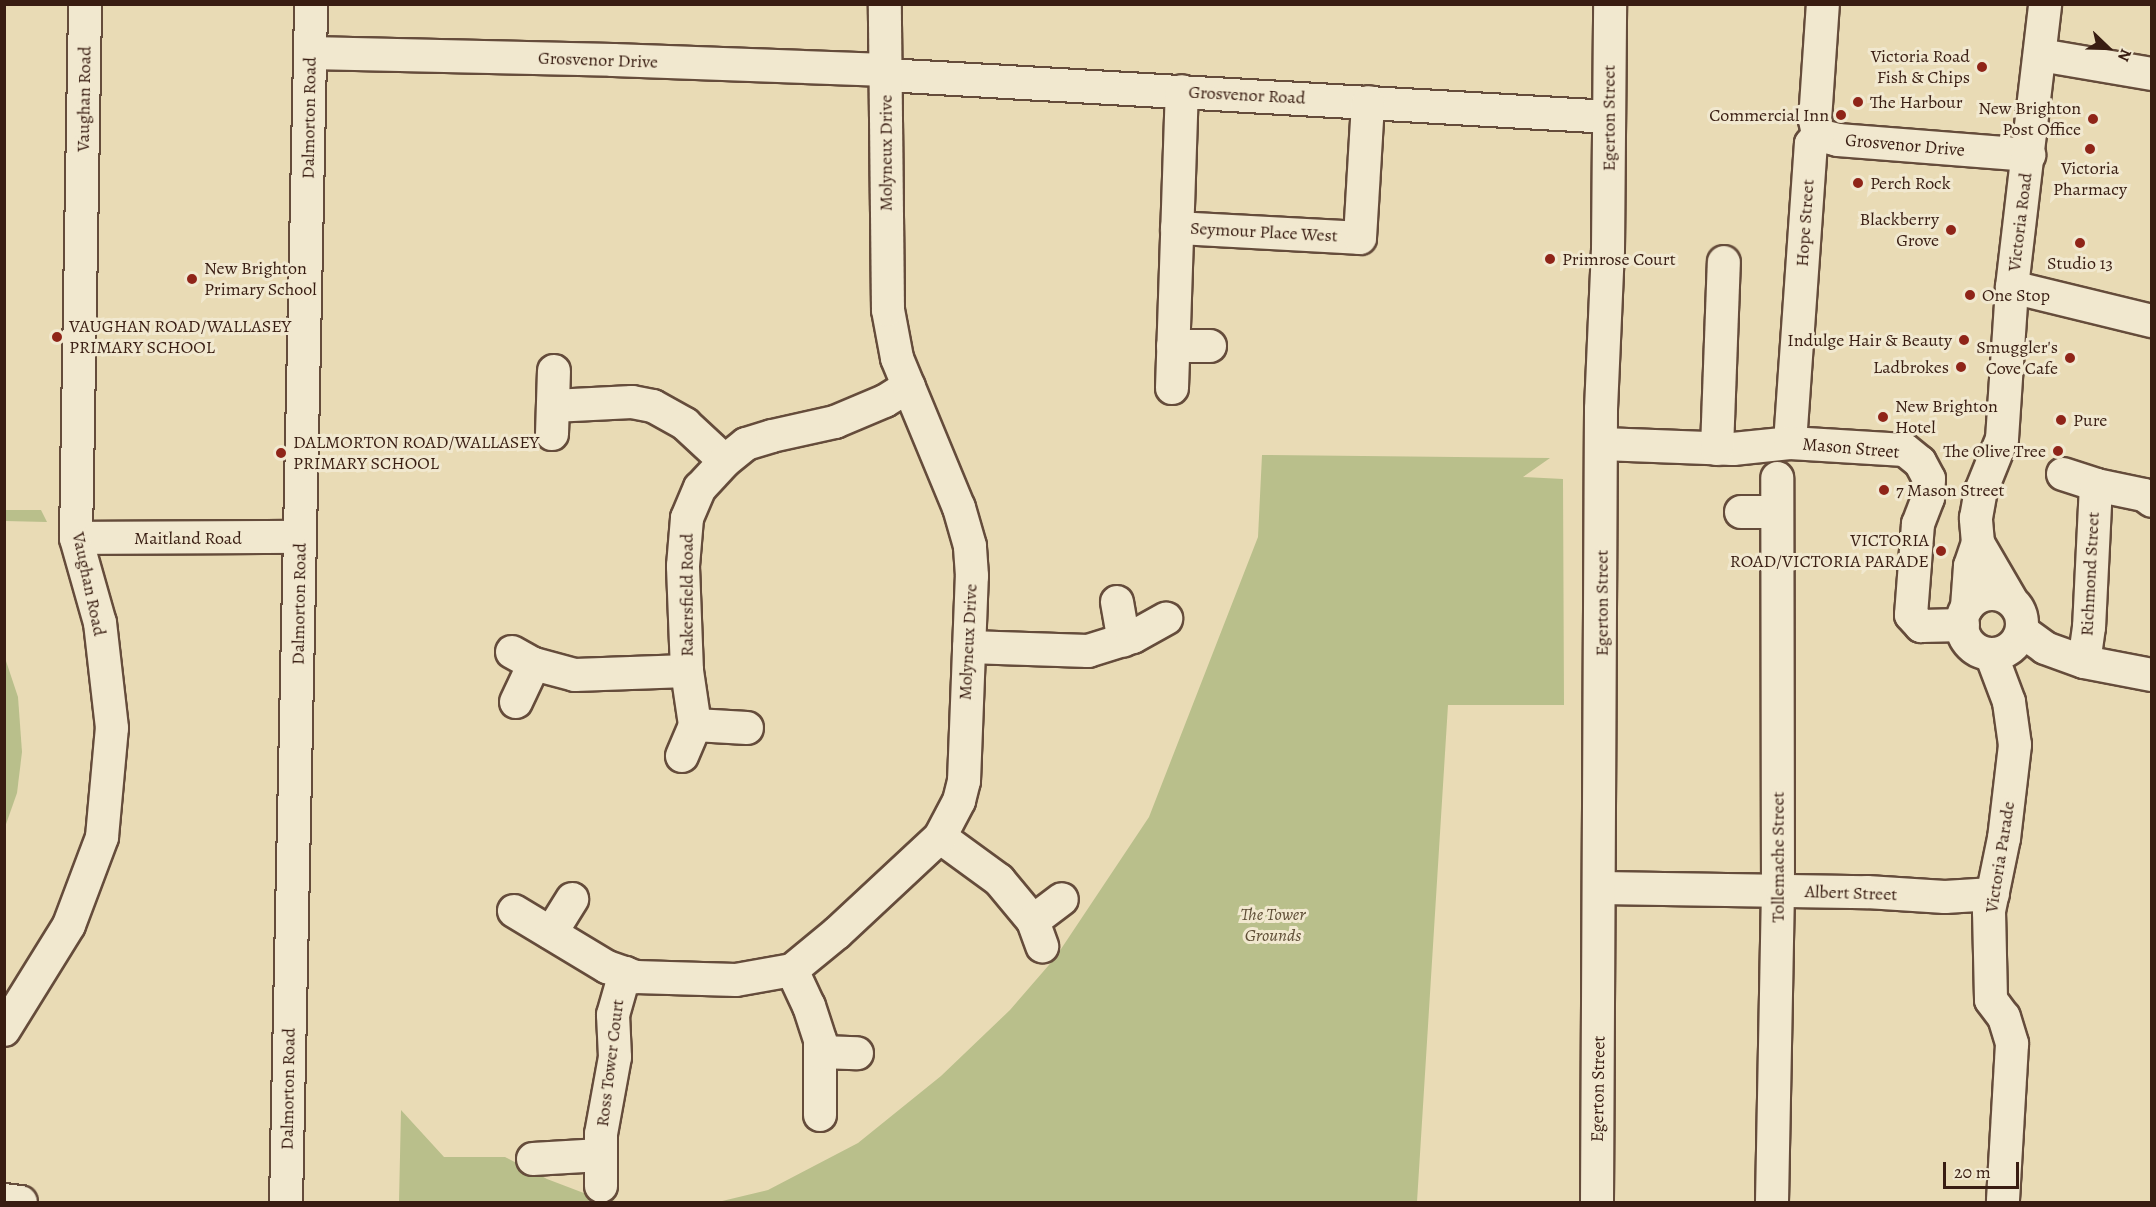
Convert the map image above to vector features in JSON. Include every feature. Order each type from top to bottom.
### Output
[{"type":"street","name":"Vaughan Road","points":[[4,1030],[69,925],[102,837],[111,728],[100,623],[76,538],[85,4]]},
{"type":"street","name":"Dalmorton Road","points":[[286,1203],[311,4]]},
{"type":"street","name":"Molyneux Drive","points":[[514,911],[607,967],[636,977],[736,980],[792,970],[837,933],[940,837],[959,801],[964,781],[972,576],[970,546],[959,508],[897,358],[888,310],[885,4]]},
{"type":"street","name":"Egerton Street","points":[[1597,1203],[1602,444],[1610,4]]},
{"type":"street","name":"Hope Street","points":[[1790,443],[1811,144],[1818,135],[1815,120],[1823,4]]},
{"type":"street","name":"Victoria Road","points":[[1965,616],[1970,566],[1978,543],[1976,518],[1982,491],[2001,439],[2012,286],[2045,4]]},
{"type":"street","name":"Grosvenor Drive","points":[[310,54],[613,60],[886,73]]},
{"type":"street","points":[[2040,55],[2151,74]]},
{"type":"street","name":"Grosvenor Road","points":[[886,73],[1609,117]]},
{"type":"street","points":[[1172,388],[1182,91]]},
{"type":"street","name":"Seymour Place West","points":[[1177,228],[1360,238],[1368,102]]},
{"type":"street","name":"Grosvenor Drive","points":[[1818,135],[1838,140],[2029,155]]},
{"type":"street","points":[[1717,449],[1724,262]]},
{"type":"street","points":[[2012,286],[2151,321]]},
{"type":"street","points":[[1173,346],[1210,346]]},
{"type":"street","points":[[554,371],[552,420],[632,402],[653,406],[685,424],[725,461]]},
{"type":"street","name":"Rakersfield Road","points":[[695,725],[687,671],[683,566],[687,518],[700,488],[725,461],[746,444],[835,422],[885,401],[909,386]]},
{"type":"street","name":"Mason Street","points":[[1602,444],[1717,449],[1790,443],[1905,450],[1920,462],[1929,479],[1928,498],[1918,524],[1911,615],[1921,626],[1965,616]]},
{"type":"street","name":"Richmond Street","points":[[2062,474],[2096,485],[2144,495],[2151,501]]},
{"type":"street","name":"Tollemache Street","points":[[1772,1203],[1778,891],[1777,478]]},
{"type":"street","name":"Richmond Street","points":[[2084,662],[2089,627],[2096,485]]},
{"type":"street","points":[[1742,512],[1777,512]]},
{"type":"street","name":"Maitland Road","points":[[76,538],[300,537]]},
{"type":"street","name":"Victoria Road","points":[[1978,543],[2010,598]]},
{"type":"street","points":[[1997,594],[2010,598],[2019,609],[2022,631],[2017,641],[2008,650],[1991,654],[1972,646],[1966,639],[1965,616],[1982,595],[1997,594]]},
{"type":"street","points":[[1117,602],[1124,640]]},
{"type":"street","points":[[969,647],[1088,651],[1124,640],[1166,619]]},
{"type":"street","points":[[2022,631],[2045,648],[2084,662],[2151,675]]},
{"type":"street","name":"Victoria Parade","points":[[1991,654],[2009,702],[2015,745],[2006,829],[1989,911],[1991,1000],[2004,1017],[2012,1044],[2003,1203]]},
{"type":"street","points":[[516,702],[523,658],[575,675],[687,671]]},
{"type":"street","points":[[682,756],[695,725],[747,728]]},
{"type":"street","points":[[940,837],[999,880],[1038,933],[1062,899]]},
{"type":"street","name":"Albert Street","points":[[1600,888],[1946,897],[1993,894]]},
{"type":"street","points":[[551,933],[572,898]]},
{"type":"street","points":[[792,970],[809,1006],[820,1040],[820,1115]]},
{"type":"street","name":"Ross Tower Court","points":[[601,1186],[601,1134],[615,1057],[613,1015],[625,973]]},
{"type":"street","points":[[820,1052],[857,1053]]},
{"type":"street","points":[[533,1160],[601,1155]]},
{"type":"street","points":[[4,1200],[21,1203]]},
{"type":"green space","name":"The Tower Grounds","points":[[1262,455],[1550,458],[1523,477],[1563,479],[1564,705],[1448,705],[1417,1202],[718,1202],[768,1190],[858,1143],[941,1076],[1010,1010],[1055,958],[1149,817],[1258,537]]},
{"type":"green space","points":[[5,510],[41,510],[47,522],[5,521]]},
{"type":"green space","points":[[5,658],[18,697],[22,752],[17,793],[5,827]]},
{"type":"green space","points":[[401,1110],[444,1157],[505,1157],[547,1179],[589,1195],[620,1202],[399,1202]]},
{"type":"place","name":"Victoria Road Fish & Chips","points":[[1982,67]]},
{"type":"place","name":"The Harbour","points":[[1858,102]]},
{"type":"place","name":"Commercial Inn","points":[[1841,115]]},
{"type":"place","name":"New Brighton Post Office","points":[[2093,119]]},
{"type":"place","name":"Victoria Pharmacy","points":[[2090,149]]},
{"type":"place","name":"Perch Rock","points":[[1858,183]]},
{"type":"place","name":"Blackberry Grove","points":[[1951,230]]},
{"type":"place","name":"Studio 13","points":[[2080,243]]},
{"type":"place","name":"Primrose Court","points":[[1550,259]]},
{"type":"place","name":"New Brighton Primary School","points":[[192,279]]},
{"type":"place","name":"One Stop","points":[[1970,295]]},
{"type":"place","name":"VAUGHAN ROAD/WALLASEY PRIMARY SCHOOL","points":[[57,337]]},
{"type":"place","name":"Indulge Hair & Beauty","points":[[1964,340]]},
{"type":"place","name":"Smuggler's Cove Cafe","points":[[2070,358]]},
{"type":"place","name":"Ladbrokes","points":[[1961,367]]},
{"type":"place","name":"New Brighton Hotel","points":[[1883,417]]},
{"type":"place","name":"Pure","points":[[2061,420]]},
{"type":"place","name":"The Olive Tree","points":[[2058,451]]},
{"type":"place","name":"DALMORTON ROAD/WALLASEY PRIMARY SCHOOL","points":[[281,453]]},
{"type":"place","name":"7 Mason Street","points":[[1884,490]]},
{"type":"place","name":"VICTORIA ROAD/VICTORIA PARADE","points":[[1941,551]]}]
